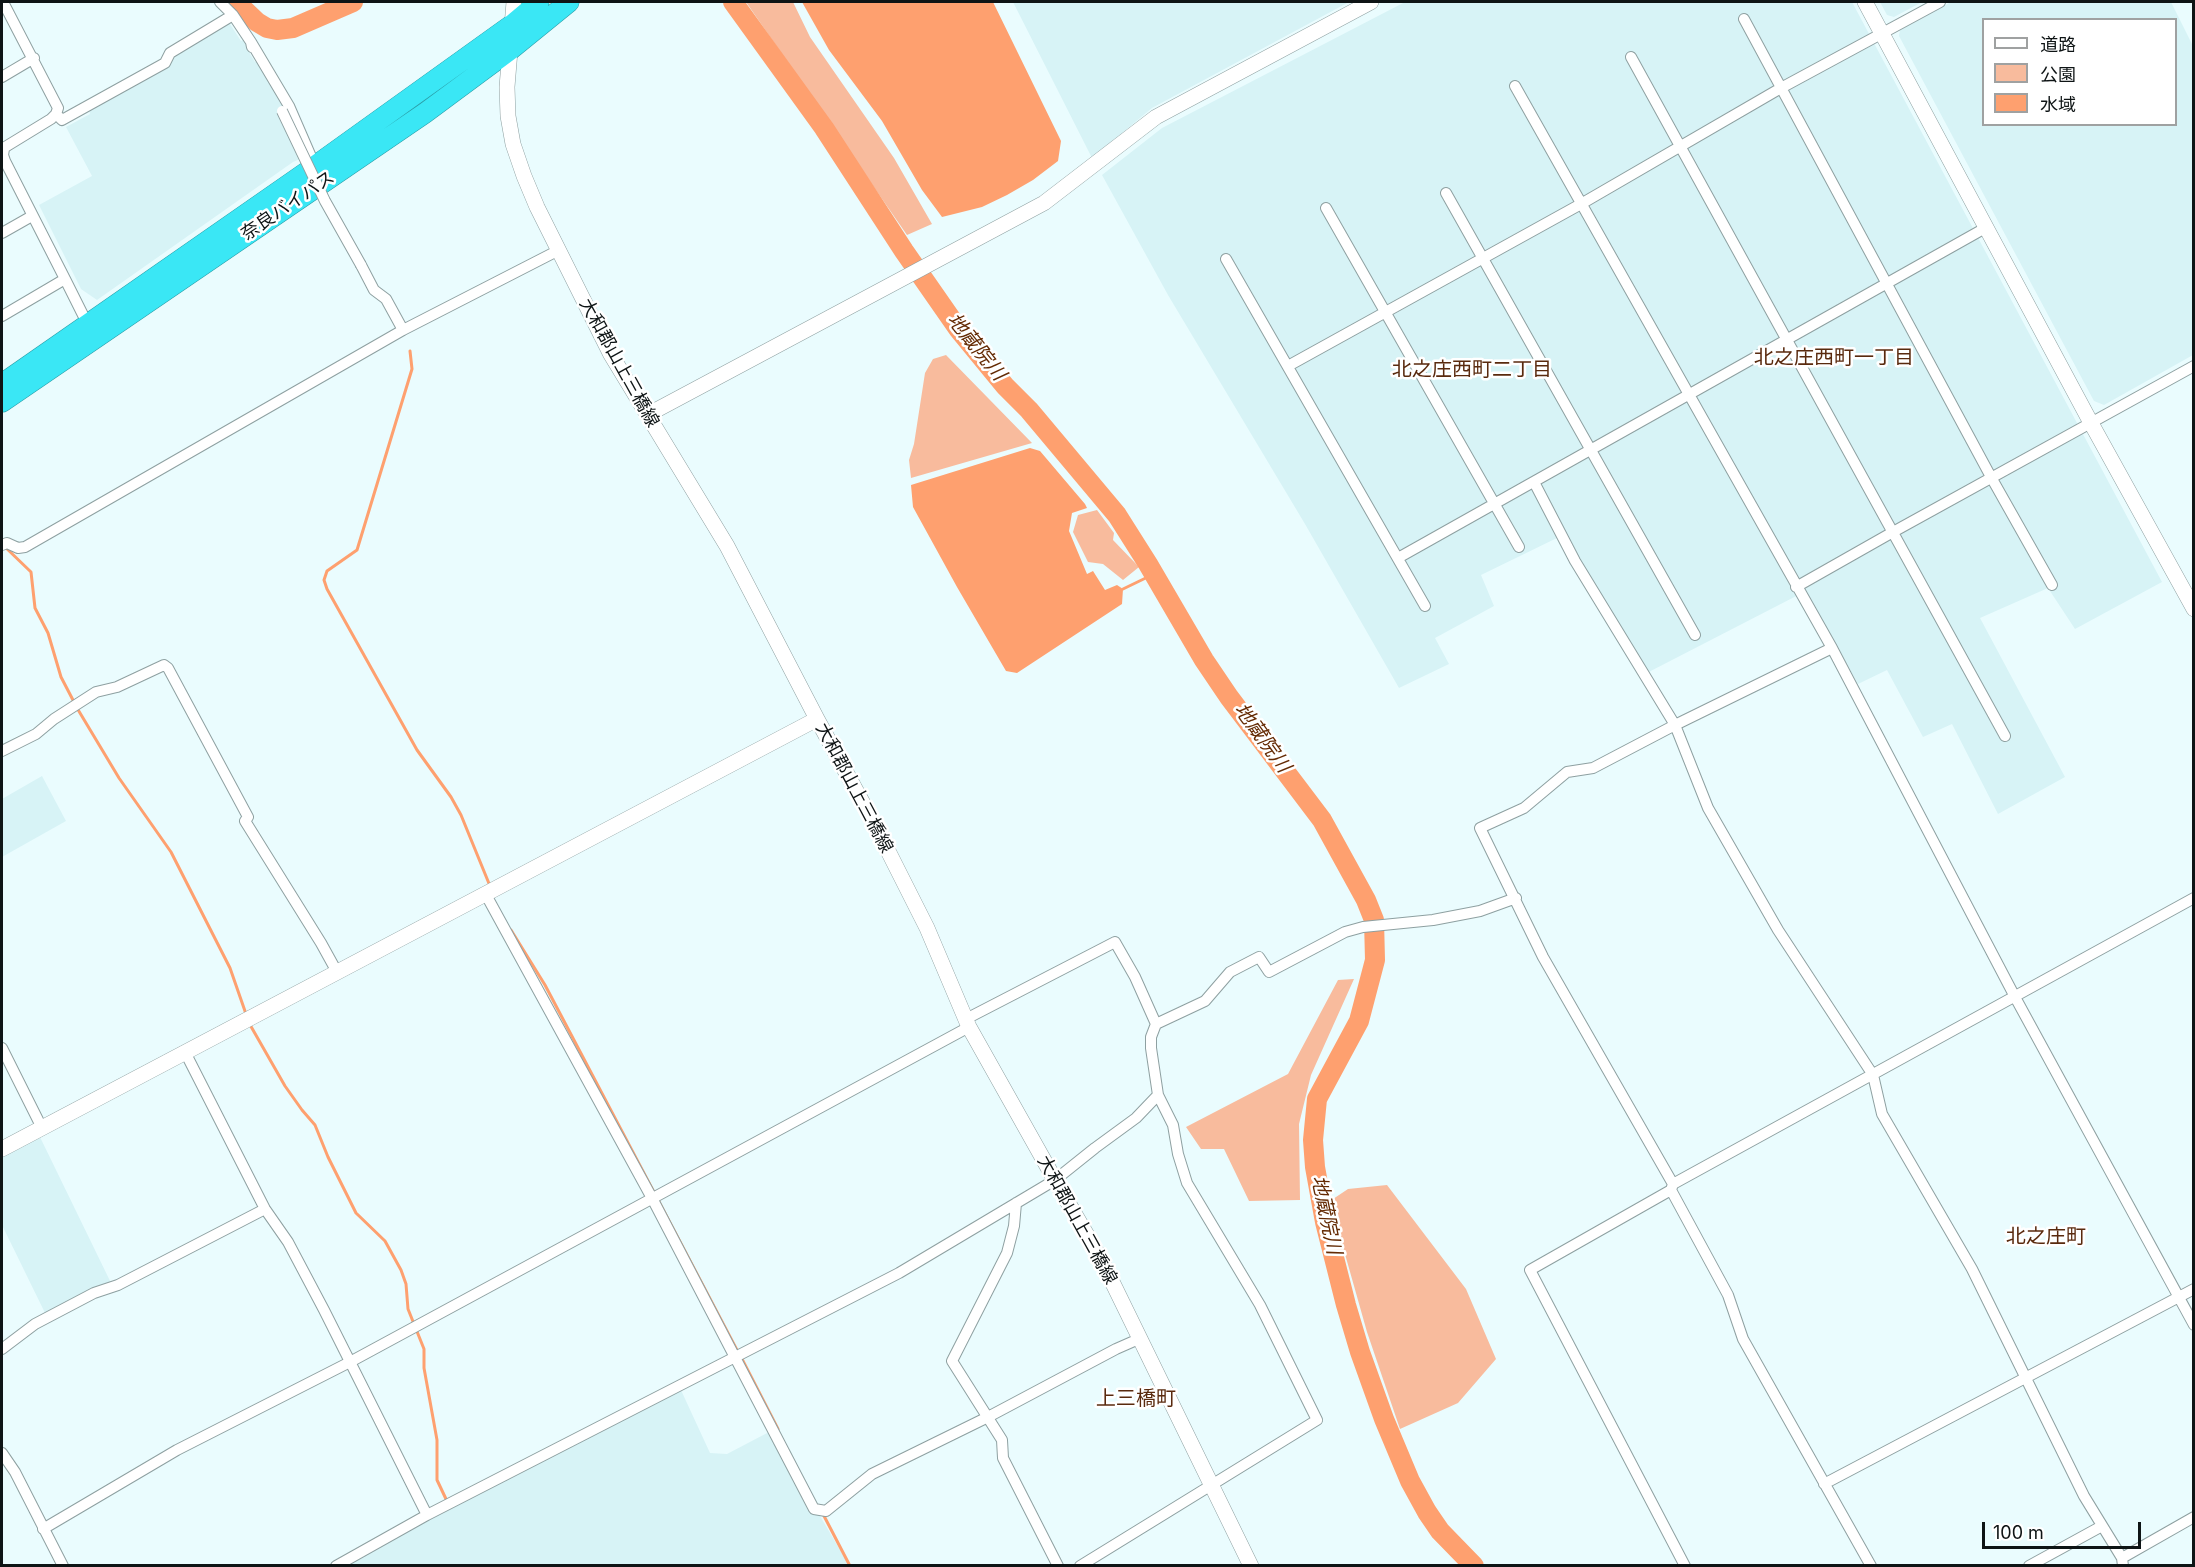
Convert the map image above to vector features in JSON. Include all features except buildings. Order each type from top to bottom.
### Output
[{"type":"highway","name":"奈良バイパス","points":[[2,384],[315,166],[513,24],[539,2]]},
{"type":"highway","name":"奈良バイパス","points":[[2,402],[426,113],[569,2]]},
{"type":"street","points":[[3,2],[58,108],[56,114],[3,149],[5,162],[88,325]]},
{"type":"street","points":[[220,2],[233,15],[251,42],[289,106],[315,166]]},
{"type":"street","name":"大和郡山上三橋線","points":[[514,2],[507,97],[513,144],[524,177],[610,353],[728,546],[817,719],[877,829],[968,1023],[1102,1261],[1251,1566]]},
{"type":"street","points":[[647,415],[1044,203],[1156,117],[1371,2]]},
{"type":"street","points":[[1865,2],[2193,609]]},
{"type":"street","points":[[1288,366],[1581,204],[1781,88],[1940,2]]},
{"type":"street","points":[[56,114],[62,120],[165,63],[170,53],[233,15]]},
{"type":"street","points":[[1744,19],[1991,477],[2052,585]]},
{"type":"street","points":[[251,42],[252,56],[282,111],[325,201],[374,290],[386,299],[403,330]]},
{"type":"street","points":[[1631,57],[2005,736]]},
{"type":"street","points":[[2,77],[34,58]]},
{"type":"street","points":[[1515,87],[1796,588],[1832,648],[2015,996],[2193,1325]]},
{"type":"street","points":[[1446,193],[1695,635]]},
{"type":"street","points":[[1326,208],[1519,547]]},
{"type":"street","points":[[2,233],[32,216]]},
{"type":"street","points":[[1398,558],[1987,227]]},
{"type":"street","points":[[4,544],[18,548],[25,547],[403,330],[559,250]]},
{"type":"street","points":[[1226,259],[1425,606]]},
{"type":"street","points":[[2,316],[65,279]]},
{"type":"street","points":[[1796,588],[2193,366]]},
{"type":"street","points":[[1534,482],[1575,561],[1675,725],[1708,808],[1778,930],[1873,1075],[1882,1114],[1972,1269],[2085,1496],[2122,1562],[2193,1517]]},
{"type":"street","points":[[1832,648],[1593,768],[1567,772],[1524,808],[1480,828],[1543,957],[1672,1187],[1728,1295],[1743,1339],[1871,1566]]},
{"type":"street","points":[[2,737],[4,749],[36,734],[74,705],[96,692],[117,687],[164,665],[168,668],[248,817],[245,821],[337,972]]},
{"type":"street","points":[[2,1149],[817,719]]},
{"type":"street","points":[[492,890],[657,1198],[735,1357],[820,1510],[872,1474],[1141,1338]]},
{"type":"street","points":[[1080,1566],[1317,1420],[1260,1305],[1187,1183],[1178,1154],[1173,1125],[1158,1095],[1151,1048],[1151,1037],[1156,1024],[1205,1002],[1230,972],[1259,957],[1269,972],[1345,932],[1364,927],[1434,920],[1480,911],[1516,898]]},
{"type":"street","points":[[1685,1566],[1530,1270],[1672,1187],[2193,898]]},
{"type":"street","points":[[43,1528],[177,1450],[350,1362],[657,1198],[1114,942],[1135,977],[1156,1024]]},
{"type":"street","points":[[2,1048],[42,1128]]},
{"type":"street","points":[[185,1052],[265,1209],[288,1242],[427,1515]]},
{"type":"street","points":[[336,1566],[427,1515],[899,1273],[1055,1180],[1136,1118],[1158,1095]]},
{"type":"street","points":[[1016,1203],[1014,1226],[1007,1252],[952,1361],[1002,1440],[1003,1458],[1058,1566]]},
{"type":"street","points":[[2,1349],[45,1319],[94,1293],[118,1285],[265,1209]]},
{"type":"street","points":[[1824,1484],[2193,1289]]},
{"type":"street","points":[[2,1453],[15,1472],[63,1566]]},
{"type":"street","points":[[2029,1566],[2102,1526]]},
{"type":"shaded area","points":[[1013,2],[1349,2],[1152,108],[1092,158]]},
{"type":"shaded area","points":[[1405,2],[1852,2],[2162,582],[2075,629],[2048,588],[1980,618],[2065,777],[1998,814],[1952,724],[1923,737],[1887,670],[1858,684],[1806,591],[1641,676],[1559,537],[1481,575],[1494,606],[1435,638],[1449,664],[1399,688],[1305,524],[1168,295],[1102,175],[1162,128]]},
{"type":"shaded area","points":[[1880,2],[1922,2],[1894,17],[1887,15]]},
{"type":"shaded area","points":[[1951,2],[2171,2],[2193,46],[2193,355],[2104,405],[2094,401],[1899,36],[1900,30]]},
{"type":"shaded area","points":[[228,21],[241,41],[246,38],[250,54],[286,109],[307,156],[293,162],[97,300],[81,289],[39,205],[92,176],[66,127],[90,114],[89,108],[170,55]]},
{"type":"shaded area","points":[[42,776],[66,821],[2,857],[2,799]]},
{"type":"shaded area","points":[[39,1135],[112,1285],[46,1315],[2,1225],[2,1155]]},
{"type":"shaded area","points":[[680,1388],[710,1453],[727,1454],[769,1432],[809,1507],[820,1516],[849,1565],[342,1566]]},
{"type":"green space","points":[[746,2],[793,2],[810,37],[894,158],[932,224],[907,235]]},
{"type":"green space","points":[[946,355],[1032,443],[911,478],[909,460],[914,444],[925,373],[933,359]]},
{"type":"green space","points":[[1097,510],[1114,533],[1113,540],[1139,567],[1123,580],[1103,564],[1088,562],[1073,532],[1078,515]]},
{"type":"green space","points":[[1354,979],[1311,1075],[1299,1124],[1300,1200],[1249,1201],[1224,1149],[1201,1149],[1186,1127],[1288,1074],[1338,980]]},
{"type":"green space","points":[[1387,1185],[1466,1289],[1496,1359],[1458,1403],[1400,1429],[1367,1332],[1330,1201],[1348,1189]]},
{"type":"water","points":[[802,2],[993,2],[1061,141],[1058,161],[1033,180],[1007,195],[982,207],[942,217],[922,190],[882,121],[829,50]]},
{"type":"water","points":[[1030,448],[1040,451],[1087,508],[1072,513],[1069,531],[1087,574],[1093,571],[1105,590],[1117,585],[1123,589],[1122,604],[1017,673],[1006,671],[957,587],[913,507],[911,485]]},
{"type":"waterway","name":"地蔵院川","points":[[236,2],[257,22],[267,28],[277,30],[293,28],[353,2]]},
{"type":"waterway","name":"地蔵院川","points":[[733,2],[824,128],[904,251],[959,330],[1117,515],[1204,660],[1229,697],[1322,820],[1366,900],[1374,920],[1375,960],[1359,1021],[1317,1099],[1313,1140],[1315,1167],[1325,1222],[1346,1305],[1384,1419],[1410,1481],[1427,1512],[1440,1531],[1474,1566]]},
{"type":"waterway","points":[[410,351],[412,369],[357,550],[327,571],[324,580],[417,750],[451,797],[461,815],[490,886]]},
{"type":"waterway","points":[[4,546],[31,572],[35,608],[48,633],[61,677],[74,702]]},
{"type":"waterway","points":[[1123,589],[1154,574]]},
{"type":"waterway","points":[[77,708],[119,778],[171,852],[230,968],[246,1014]]},
{"type":"waterway","points":[[511,930],[545,985],[738,1352]]},
{"type":"waterway","points":[[249,1023],[285,1086],[315,1125],[356,1213],[385,1241],[401,1270],[406,1284],[408,1309],[424,1349],[424,1368],[437,1440],[437,1480],[446,1499]]},
{"type":"waterway","points":[[741,1357],[778,1429]]},
{"type":"waterway","points":[[823,1514],[850,1566]]},
{"type":"district","name":"北之庄西町一丁目","points":[[1834,358]]},
{"type":"district","name":"北之庄西町二丁目","points":[[1472,370]]},
{"type":"district","name":"北之庄町","points":[[2046,1237]]},
{"type":"district","name":"上三橋町","points":[[1136,1399]]}]
